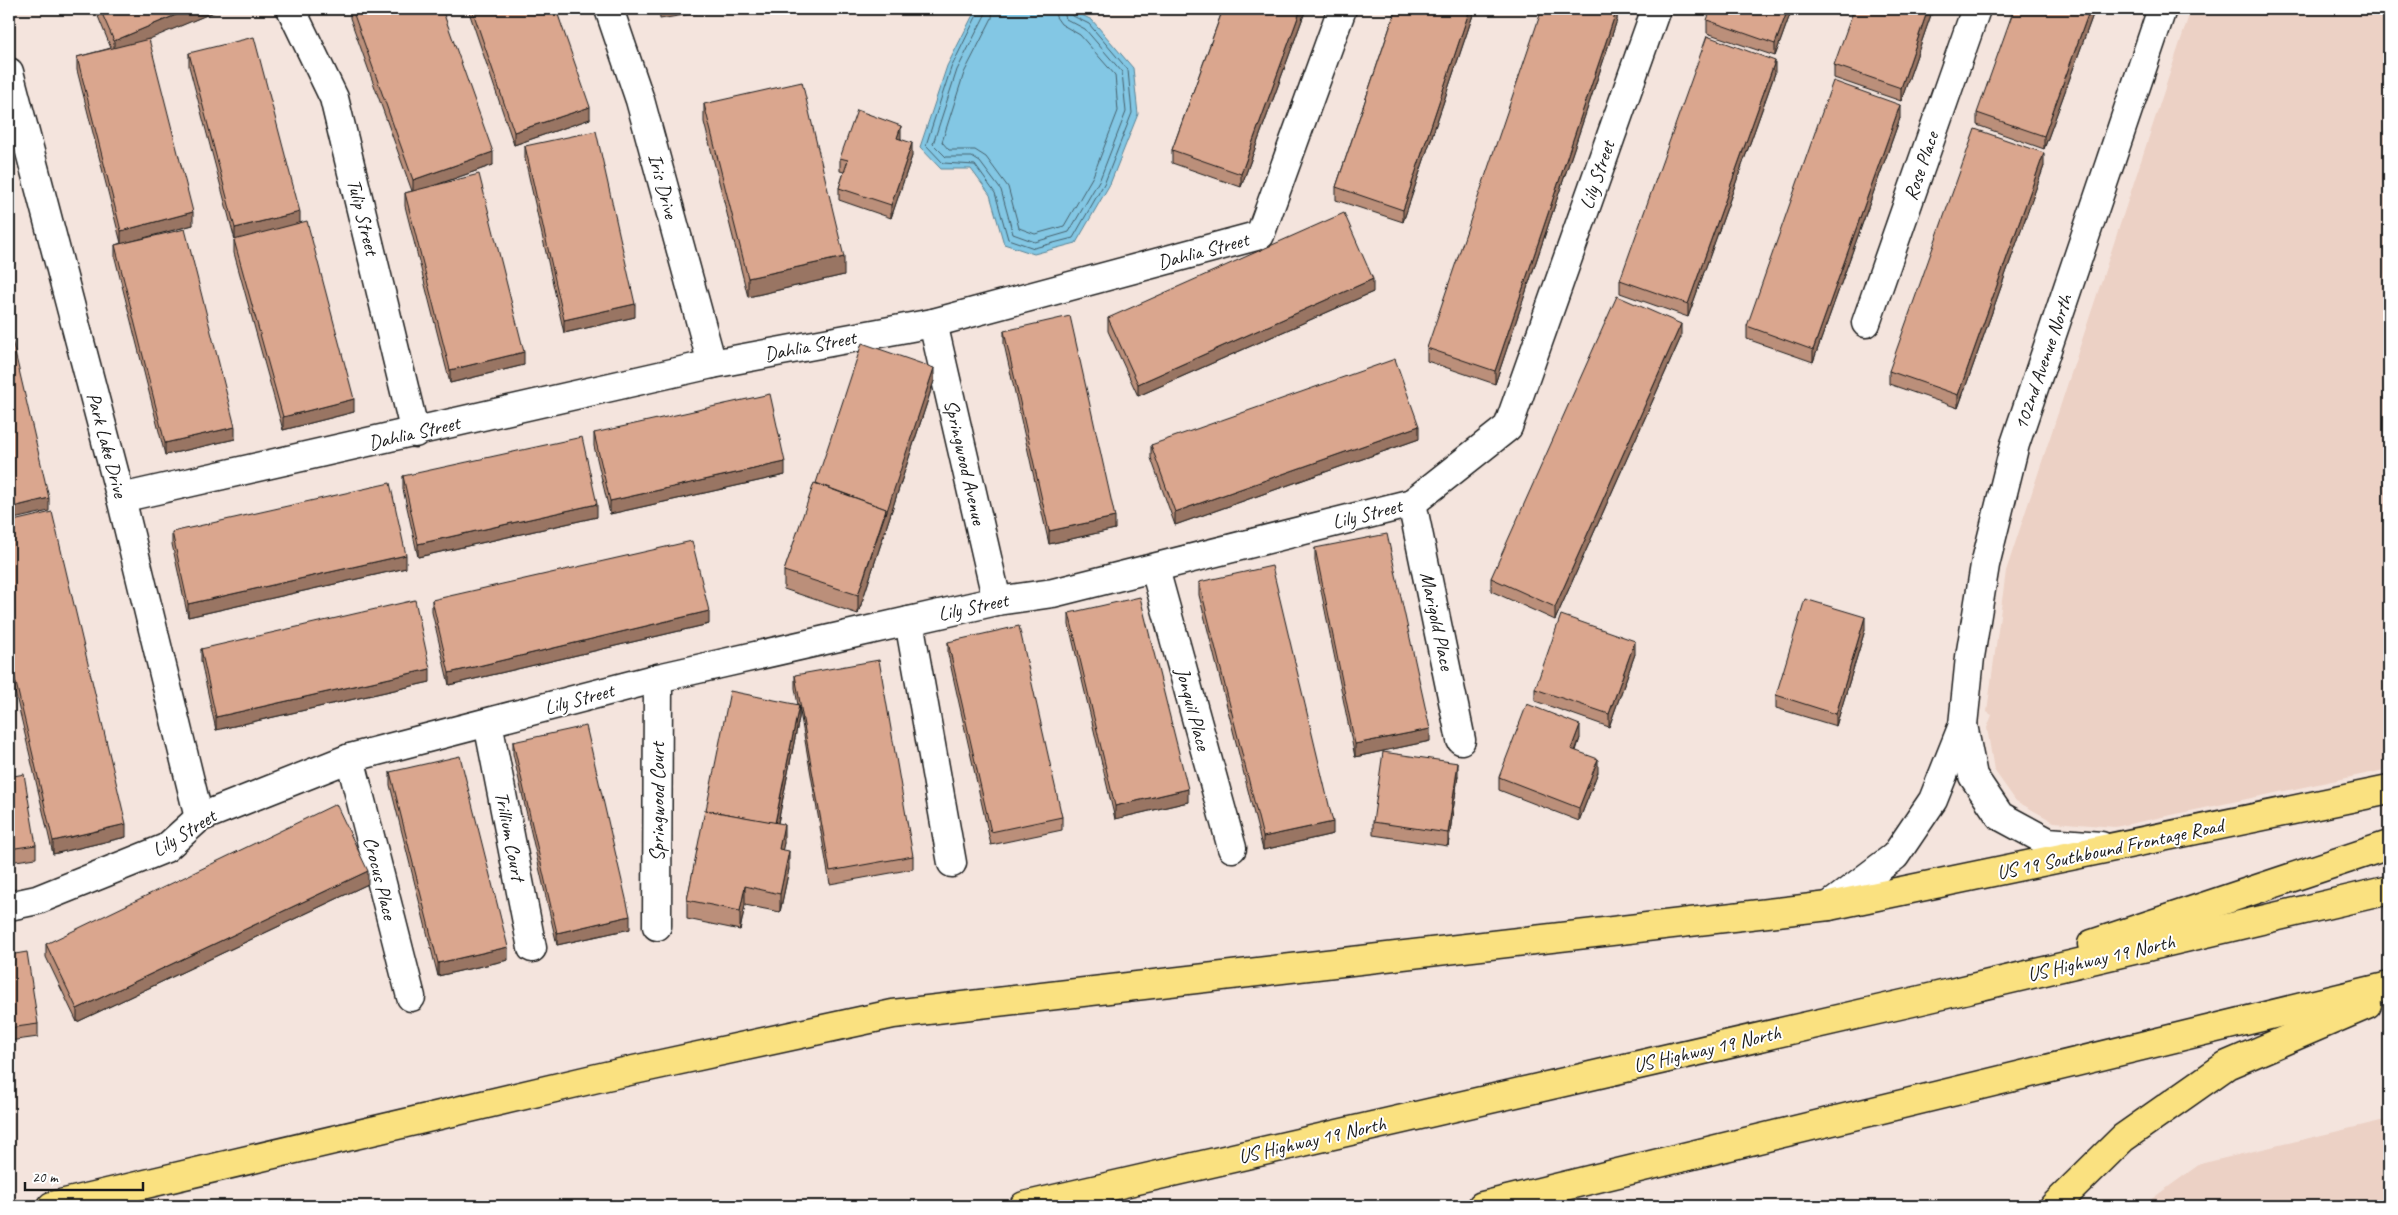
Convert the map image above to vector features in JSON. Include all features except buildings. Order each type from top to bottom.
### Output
[{"type":"main road","name":"US 19 Southbound Frontage Road","points":[[52,1206],[606,1076],[893,1014],[1830,906],[2118,848],[2389,790]]},
{"type":"main road","points":[[1921,1000],[2389,844]]},
{"type":"main road","name":"US Highway 19 North","points":[[1024,1206],[1921,1000],[2389,890]]},
{"type":"main road","points":[[1482,1206],[2389,986]]},
{"type":"main road","points":[[2054,1206],[2123,1138],[2227,1066],[2389,995]]},
{"type":"street","name":"Tulip Street","points":[[291,9],[334,98],[415,433]]},
{"type":"street","name":"Iris Drive","points":[[610,9],[640,100],[712,364]]},
{"type":"street","name":"Dahlia Street","points":[[122,498],[415,433],[712,364],[933,323],[1260,235],[1342,9]]},
{"type":"street","name":"Lily Street","points":[[9,906],[36,900],[166,848],[199,818],[350,758],[658,678],[997,601],[1054,593],[1155,569],[1412,502],[1508,427],[1656,9]]},
{"type":"street","name":"Rose Place","points":[[1866,324],[1976,9]]},
{"type":"street","name":"102nd Avenue North","points":[[1830,906],[1895,856],[1933,800],[1963,724],[1970,657],[1985,564],[2015,444],[2162,9]]},
{"type":"street","name":"Park Lake Drive","points":[[9,72],[122,498],[199,818]]},
{"type":"street","name":"Springwood Avenue","points":[[933,323],[997,601]]},
{"type":"street","name":"Marigold Place","points":[[1412,502],[1461,740]]},
{"type":"street","name":"Jonquil Place","points":[[1155,569],[1232,848]]},
{"type":"street","points":[[909,621],[952,863]]},
{"type":"street","name":"Springwood Court","points":[[657,926],[658,678]]},
{"type":"street","name":"Trillium Court","points":[[488,723],[532,948]]},
{"type":"street","name":"102nd Avenue North","points":[[1963,724],[1973,776],[2000,816],[2048,842],[2118,848]]},
{"type":"street","name":"Crocus Place","points":[[350,758],[411,997]]},
{"type":"shaded area","points":[[2191,9],[2389,9],[2389,769],[2115,827],[2054,822],[2016,801],[1994,770],[1987,728],[1992,715],[1987,712],[2006,571]]},
{"type":"shaded area","points":[[2389,1119],[2389,1206],[2142,1206],[2200,1164]]},
{"type":"water","points":[[976,9],[1070,9],[1092,20],[1133,68],[1138,114],[1110,184],[1076,243],[1034,254],[1004,244],[990,195],[971,169],[941,169],[920,147],[947,66]]}]
